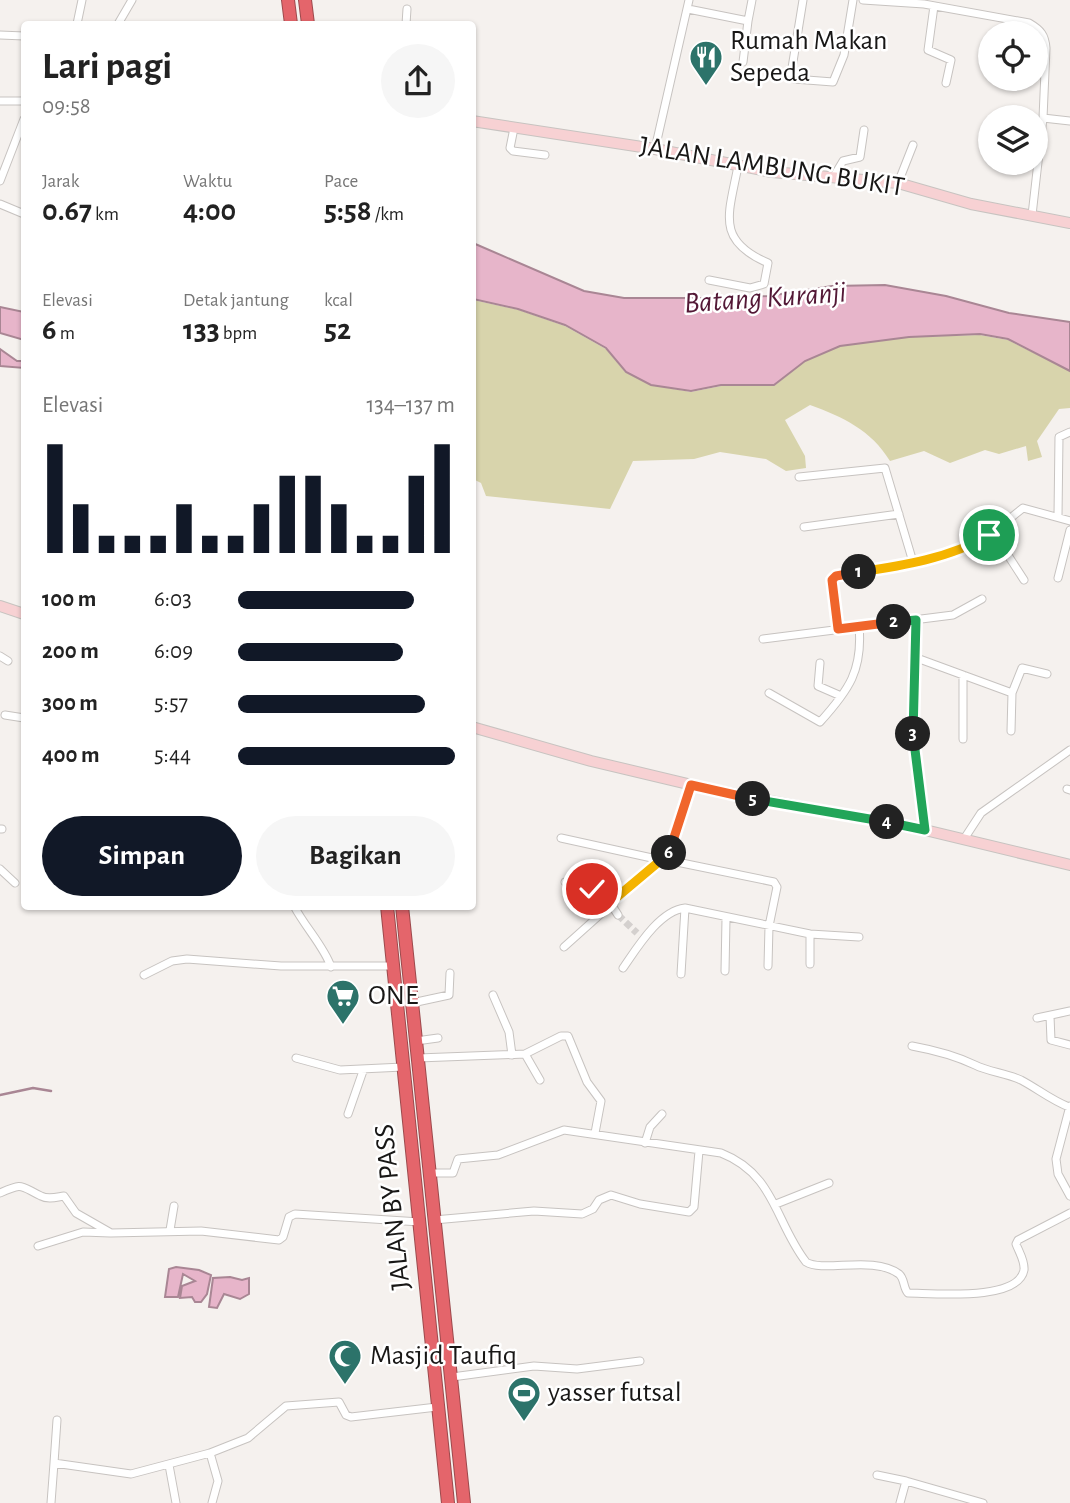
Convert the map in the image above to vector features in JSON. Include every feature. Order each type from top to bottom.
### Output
[{"type":"highway","points":[[288,0],[290,21]]},
{"type":"highway","points":[[305,0],[308,21]]},
{"type":"highway","name":"JALAN BY PASS","points":[[387,910],[448,1503]]},
{"type":"highway","points":[[402,910],[464,1503]]},
{"type":"highway","points":[[393,971],[409,972]]},
{"type":"highway","points":[[422,1258],[439,1256]]},
{"type":"street","points":[[78,21],[82,0]]},
{"type":"street","points":[[120,21],[132,0]]},
{"type":"street","points":[[743,62],[752,0]]},
{"type":"street","points":[[803,0],[791,74],[794,79],[833,82],[844,55],[853,0]]},
{"type":"street","points":[[863,0],[924,2],[1029,23],[1045,37],[1044,105]]},
{"type":"street","points":[[655,149],[688,4],[748,21]]},
{"type":"street","points":[[934,6],[928,50],[951,60],[946,83]]},
{"type":"street","points":[[406,21],[407,9]]},
{"type":"street","points":[[0,35],[21,36]]},
{"type":"street","points":[[0,101],[21,101]]},
{"type":"street","points":[[1048,119],[1070,121]]},
{"type":"street","name":"JALAN LAMBUNG BUKIT","points":[[476,122],[655,149],[738,166],[898,183],[971,204],[1070,223]]},
{"type":"street","points":[[0,181],[21,127]]},
{"type":"street","points":[[514,128],[510,148],[513,151],[545,155]]},
{"type":"street","points":[[834,176],[842,161],[860,157],[864,130]]},
{"type":"street","points":[[898,183],[913,145]]},
{"type":"street","points":[[709,280],[750,288],[764,284],[768,263],[737,244],[727,225],[738,166]]},
{"type":"street","points":[[1032,215],[1037,175]]},
{"type":"street","points":[[0,204],[21,214]]},
{"type":"street","points":[[1058,516],[1059,438],[1070,432]]},
{"type":"street","points":[[799,477],[884,467],[913,562]]},
{"type":"street","points":[[838,629],[833,577],[913,562],[959,549],[993,532],[1021,508],[1070,521]]},
{"type":"street","points":[[804,527],[899,514]]},
{"type":"street","points":[[1058,578],[1070,530]]},
{"type":"street","points":[[993,532],[1024,580]]},
{"type":"street","points":[[763,639],[953,615],[982,599]]},
{"type":"street","points":[[0,600],[21,606]]},
{"type":"street","points":[[0,606],[21,613]]},
{"type":"street","points":[[916,620],[913,735],[925,830]]},
{"type":"street","points":[[769,693],[819,723],[857,671],[859,626]]},
{"type":"street","points":[[0,656],[8,662]]},
{"type":"street","points":[[914,657],[1012,693]]},
{"type":"street","points":[[820,663],[818,686],[841,696]]},
{"type":"street","points":[[1011,731],[1012,693],[1022,668],[1047,674]]},
{"type":"street","points":[[963,675],[963,739]]},
{"type":"street","points":[[5,715],[21,718]]},
{"type":"street","points":[[476,728],[592,761],[691,785],[925,830],[1070,865]]},
{"type":"street","points":[[964,839],[981,813],[1070,750]]},
{"type":"street","points":[[564,947],[617,897],[664,860],[691,785]]},
{"type":"street","points":[[561,838],[774,882],[777,887],[769,926],[768,966]]},
{"type":"street","points":[[0,869],[15,883]]},
{"type":"street","points":[[565,882],[617,897]]},
{"type":"street","points":[[611,904],[618,915]]},
{"type":"street","points":[[681,974],[685,908]]},
{"type":"street","points":[[623,968],[642,941],[674,910],[685,908],[726,919],[810,934],[859,937]]},
{"type":"street","points":[[297,910],[309,933],[327,954],[331,967]]},
{"type":"street","points":[[725,971],[726,919]]},
{"type":"street","points":[[637,933],[642,941]]},
{"type":"street","points":[[810,934],[810,964]]},
{"type":"street","points":[[144,975],[172,961],[187,958],[393,971]]},
{"type":"street","points":[[412,1003],[449,995],[450,973]]},
{"type":"street","points":[[493,995],[509,1032],[512,1055]]},
{"type":"street","points":[[1037,1018],[1070,1011]]},
{"type":"street","points":[[1050,1016],[1051,1040],[1070,1045]]},
{"type":"street","points":[[417,1058],[525,1054],[563,1035],[571,1038],[587,1082],[601,1101],[595,1132]]},
{"type":"street","points":[[416,1041],[438,1038]]},
{"type":"street","points":[[912,1045],[955,1055],[975,1065],[997,1070],[1070,1106],[1056,1159],[1058,1174],[1070,1196]]},
{"type":"street","points":[[525,1054],[540,1080]]},
{"type":"street","points":[[296,1058],[331,1069],[362,1071],[402,1068]]},
{"type":"street","points":[[348,1114],[362,1071]]},
{"type":"street","points":[[645,1143],[650,1127],[662,1114]]},
{"type":"street","points":[[429,1173],[453,1173],[459,1158],[498,1155],[558,1130],[595,1132],[645,1143],[721,1153],[743,1163],[776,1204],[806,1262],[820,1266],[847,1262],[895,1272],[903,1279],[908,1293],[986,1293],[1007,1286],[1020,1279],[1024,1270],[1016,1244],[1018,1240],[1070,1213]]},
{"type":"street","points":[[434,1220],[534,1211],[582,1214],[593,1209],[598,1199],[611,1195],[640,1205],[689,1212],[694,1208],[699,1151]]},
{"type":"street","points":[[776,1204],[829,1183]]},
{"type":"street","points":[[0,1193],[24,1186],[45,1198],[66,1197],[76,1213],[111,1233]]},
{"type":"street","points":[[170,1230],[174,1206]]},
{"type":"street","points":[[38,1246],[83,1232],[201,1231],[279,1240],[283,1237],[289,1217],[295,1214],[420,1222]]},
{"type":"street","points":[[452,1377],[534,1366],[576,1368],[640,1362]]},
{"type":"street","points":[[54,1463],[131,1474],[169,1465],[210,1453],[248,1437],[277,1410],[296,1404],[339,1402],[346,1415],[351,1417],[437,1407]]},
{"type":"street","points":[[51,1503],[57,1420]]},
{"type":"street","points":[[210,1453],[218,1481],[212,1503]]},
{"type":"street","points":[[169,1465],[176,1503]]},
{"type":"street","points":[[877,1475],[983,1503]]},
{"type":"street","points":[[900,1503],[906,1481]]},
{"type":"shaded area","points":[[476,301],[519,310],[565,326],[606,349],[625,372],[651,385],[691,392],[721,386],[774,386],[805,361],[840,346],[909,337],[980,335],[1008,340],[1070,371],[1070,408],[1059,409],[1037,441],[1042,457],[1028,461],[1026,446],[999,454],[985,450],[950,463],[924,451],[890,461],[874,441],[855,426],[810,405],[785,420],[805,456],[806,468],[786,471],[766,459],[720,452],[694,459],[633,461],[610,509],[486,496],[481,483],[476,480]]},
{"type":"water","name":"Batang Kuranji","points":[[476,244],[584,291],[624,298],[729,298],[769,296],[832,286],[885,285],[946,296],[1009,313],[1070,322],[1070,371],[1008,339],[980,334],[909,337],[840,346],[805,361],[774,385],[721,385],[691,391],[651,385],[626,372],[606,348],[565,325],[518,309],[476,300]]},
{"type":"water","points":[[0,307],[21,311],[21,339],[0,333]]},
{"type":"water","points":[[0,349],[21,361],[21,368],[0,366]]},
{"type":"water","points":[[176,1267],[199,1270],[211,1275],[207,1294],[201,1302],[195,1302],[192,1297],[180,1298],[182,1286],[195,1281],[183,1274],[178,1297],[165,1297],[169,1269]]},
{"type":"water","points":[[230,1277],[242,1280],[249,1278],[249,1294],[240,1299],[224,1294],[217,1308],[209,1307],[213,1278]]},
{"type":"waterway","points":[[0,1095],[33,1088],[51,1091]]},
{"type":"tunnel","points":[[618,915],[637,933]]},
{"type":"place","name":"Rumah Makan Sepeda","points":[[706,87]]},
{"type":"place","name":"ONE","points":[[343,1026]]},
{"type":"place","name":"Masjid Taufiq","points":[[345,1386]]},
{"type":"place","name":"yasser futsal","points":[[524,1423]]},
{"type":"route","points":[[592,889],[617,897],[661,860],[667,860],[691,785],[925,830],[915,768],[913,735],[916,620],[838,629],[832,580],[836,576],[898,567],[959,549],[989,535]]}]
